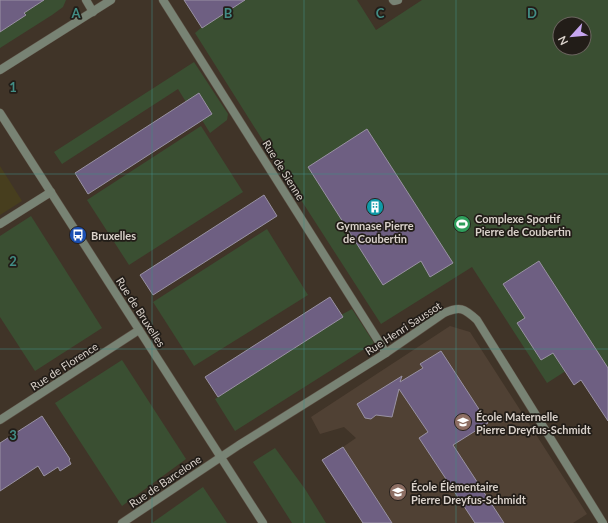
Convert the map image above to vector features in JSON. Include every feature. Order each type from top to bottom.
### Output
[{"type":"street","points":[[86,0],[93,12]]},
{"type":"street","points":[[0,70],[111,0]]},
{"type":"street","name":"Rue de Sienne","points":[[162,0],[386,353]]},
{"type":"street","points":[[393,0],[398,0]]},
{"type":"street","name":"Rue de Bruxelles","points":[[0,113],[263,523]]},
{"type":"street","points":[[0,224],[51,192]]},
{"type":"street","name":"Rue Henri Saussot","points":[[220,457],[386,353],[444,313],[460,309],[468,311],[477,320],[603,523]]},
{"type":"street","name":"Rue de Florence","points":[[0,420],[139,330]]},
{"type":"street","name":"Rue de Barcelone","points":[[122,523],[220,457]]},
{"type":"shaded area","name":"École Maternelle Pierre Dreyfus-Schmidt","points":[[450,326],[470,332],[587,514],[573,523],[363,523],[322,460],[356,438],[344,427],[320,434],[311,417]]},
{"type":"green space","points":[[36,0],[66,0],[63,7],[52,15],[0,48],[0,32],[25,15],[24,13]]},
{"type":"green space","name":"Complexe Sportif Pierre de Coubertin","points":[[245,0],[357,0],[376,30],[422,0],[608,0],[608,368],[597,351],[547,383],[472,267],[381,324],[195,33]]},
{"type":"green space","points":[[194,62],[228,114],[227,120],[210,133],[202,120],[212,113],[199,94],[186,102],[178,89],[62,164],[54,152]]},
{"type":"green space","points":[[201,126],[243,192],[129,265],[87,200]]},
{"type":"green space","points":[[31,216],[102,328],[35,371],[0,317],[0,236]]},
{"type":"green space","points":[[267,229],[308,295],[194,366],[153,302]]},
{"type":"green space","points":[[352,309],[374,343],[235,431],[215,399]]},
{"type":"green space","points":[[122,360],[186,459],[122,506],[55,403]]},
{"type":"green space","points":[[275,448],[305,489],[326,523],[292,523],[253,462]]},
{"type":"green space","points":[[203,487],[227,523],[152,523]]},
{"type":"sand","points":[[0,166],[22,201],[0,215]]},
{"type":"building","points":[[0,0],[44,0],[24,13],[26,15],[0,32]]},
{"type":"building","points":[[184,0],[245,0],[202,28]]},
{"type":"building","points":[[199,93],[212,114],[88,194],[75,173]]},
{"type":"building","name":"Gymnase Pierre de Coubertin","points":[[367,129],[453,263],[430,277],[421,261],[383,285],[308,167]]},
{"type":"building","points":[[264,195],[277,216],[153,295],[140,275]]},
{"type":"building","points":[[539,261],[608,368],[608,421],[581,380],[574,385],[553,353],[541,360],[517,323],[525,318],[503,284]]},
{"type":"building","points":[[330,297],[343,317],[218,397],[205,377]]},
{"type":"building","points":[[441,351],[488,423],[453,445],[504,523],[475,523],[419,438],[428,432],[399,389],[392,417],[376,415],[371,419],[365,418],[357,404],[402,376],[400,382],[423,368],[420,364]]},
{"type":"building","points":[[42,416],[70,459],[71,464],[60,471],[58,467],[44,476],[38,466],[0,491],[0,443]]},
{"type":"building","points":[[343,447],[392,523],[363,523],[322,460]]},
{"type":"place","name":"Gymnase Pierre de Coubertin","points":[[375,207]]},
{"type":"place","name":"Complexe Sportif Pierre de Coubertin","points":[[462,224]]},
{"type":"place","name":"Bruxelles","points":[[78,235]]},
{"type":"place","name":"École Maternelle Pierre Dreyfus-Schmidt","points":[[463,422]]},
{"type":"place","name":"École Élémentaire Pierre Dreyfus-Schmidt","points":[[398,492]]}]
